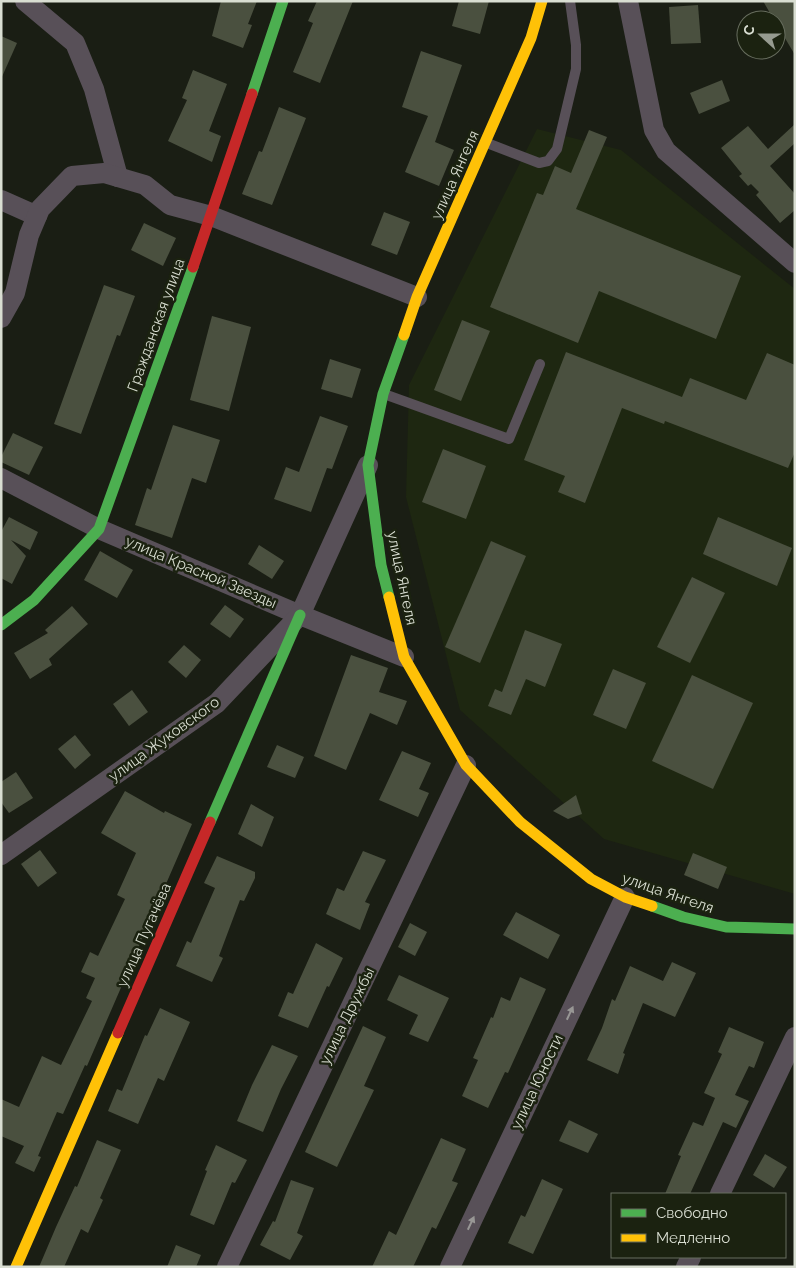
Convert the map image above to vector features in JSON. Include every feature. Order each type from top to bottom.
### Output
[{"type":"street","points":[[25,1],[75,43],[94,89],[118,177]]},
{"type":"street","name":"Гражданская улица","points":[[1,624],[34,600],[99,529],[211,216],[283,1]]},
{"type":"street","name":"улица Янгеля","points":[[542,1],[531,38],[417,297],[383,394],[368,465],[381,565],[404,657],[466,764],[520,822],[591,879],[625,897],[683,917],[726,927],[795,929]]},
{"type":"street","points":[[628,1],[654,130],[666,151],[795,263]]},
{"type":"street","points":[[1,318],[16,293],[30,235],[40,209],[72,176],[104,173],[145,185],[170,205],[211,216],[417,297]]},
{"type":"street","points":[[1,200],[37,216]]},
{"type":"street","name":"улица Жуковского","points":[[1,855],[217,703],[300,615],[368,465]]},
{"type":"street","name":"улица Красной Звезды","points":[[1,478],[99,529],[300,615],[404,657]]},
{"type":"street","name":"улица Пугачёва","points":[[16,1267],[300,615]]},
{"type":"street","name":"улица Дружбы","points":[[227,1267],[466,764]]},
{"type":"street","name":"улица Юности","points":[[450,1267],[625,897]]},
{"type":"street","points":[[720,1193],[795,1037]]},
{"type":"lane","points":[[486,142],[539,163],[548,162],[557,149],[576,69],[576,45],[570,1]]},
{"type":"lane","points":[[383,394],[510,439],[540,364]]},
{"type":"shaded area","points":[[537,129],[621,150],[795,289],[795,894],[604,839],[460,710],[406,497],[409,385]]},
{"type":"building","points":[[221,1],[257,1],[248,24],[252,25],[243,48],[212,36]]},
{"type":"building","points":[[317,1],[353,1],[320,83],[293,72],[313,23],[308,21]]},
{"type":"building","points":[[459,1],[489,1],[480,34],[452,26]]},
{"type":"building","points":[[763,1],[795,1],[795,55],[786,40],[786,10],[768,10]]},
{"type":"building","points":[[698,5],[701,43],[671,44],[669,7]]},
{"type":"building","points":[[1,36],[17,43],[1,79]]},
{"type":"building","points":[[421,51],[462,65],[435,142],[454,150],[439,186],[405,172],[428,116],[402,107]]},
{"type":"building","points":[[193,70],[227,84],[209,131],[221,136],[212,162],[168,141],[187,100],[182,98]]},
{"type":"building","points":[[722,80],[730,101],[699,114],[690,93]]},
{"type":"building","points":[[279,107],[306,118],[272,205],[242,194],[259,151],[262,152]]},
{"type":"building","points":[[795,124],[795,143],[770,166],[795,194],[795,210],[780,223],[756,195],[759,192],[751,184],[748,186],[739,176],[742,174],[721,148],[748,126],[768,149]]},
{"type":"building","points":[[589,130],[607,137],[576,209],[741,276],[716,339],[599,291],[578,343],[490,307],[537,193],[543,195],[555,166],[571,173]]},
{"type":"building","points":[[384,212],[410,222],[397,255],[371,245]]},
{"type":"building","points":[[144,223],[176,238],[163,266],[131,250]]},
{"type":"building","points":[[104,285],[135,296],[120,336],[117,335],[81,434],[54,424]]},
{"type":"building","points":[[212,316],[251,327],[229,411],[190,400]]},
{"type":"building","points":[[462,320],[490,331],[461,401],[434,390]]},
{"type":"building","points":[[566,352],[682,397],[690,378],[746,400],[767,353],[795,365],[795,452],[788,468],[665,421],[664,424],[622,408],[585,503],[558,492],[565,476],[524,460]]},
{"type":"building","points":[[330,359],[361,369],[352,398],[321,389]]},
{"type":"building","points":[[320,416],[348,426],[332,469],[327,468],[311,512],[274,499],[286,467],[299,472]]},
{"type":"building","points":[[173,425],[220,440],[206,483],[192,478],[172,538],[135,525],[147,488],[151,490]]},
{"type":"building","points":[[13,433],[43,447],[29,475],[1,462],[1,457]]},
{"type":"building","points":[[443,449],[486,466],[466,519],[422,502]]},
{"type":"building","points":[[9,517],[38,532],[30,550],[11,540],[26,556],[12,584],[1,578],[1,529]]},
{"type":"building","points":[[718,517],[792,548],[777,586],[703,554]]},
{"type":"building","points":[[491,541],[526,556],[480,663],[445,647]]},
{"type":"building","points":[[259,545],[284,561],[272,579],[248,564]]},
{"type":"building","points":[[100,551],[133,570],[117,598],[84,580]]},
{"type":"building","points":[[692,577],[725,593],[690,663],[657,647]]},
{"type":"building","points":[[225,605],[244,619],[230,638],[210,624]]},
{"type":"building","points":[[72,606],[88,624],[49,659],[52,665],[30,679],[14,653],[48,633],[45,630]]},
{"type":"building","points":[[525,630],[562,644],[545,687],[526,679],[511,715],[488,706],[495,689],[502,692]]},
{"type":"building","points":[[184,645],[201,660],[186,678],[168,662]]},
{"type":"building","points":[[351,655],[388,668],[379,692],[407,701],[397,725],[370,713],[346,770],[314,756]]},
{"type":"building","points":[[613,669],[646,683],[626,729],[593,715]]},
{"type":"building","points":[[692,675],[753,703],[713,789],[652,761]]},
{"type":"building","points":[[132,690],[148,712],[129,726],[113,704]]},
{"type":"building","points":[[75,735],[91,755],[75,769],[58,749]]},
{"type":"building","points":[[277,745],[304,757],[295,778],[267,767]]},
{"type":"building","points":[[402,751],[431,763],[419,789],[429,793],[418,817],[379,800]]},
{"type":"building","points":[[16,772],[33,798],[9,813],[1,802],[1,782]]},
{"type":"building","points":[[125,791],[164,813],[165,811],[192,824],[87,1066],[85,1065],[63,1114],[57,1112],[38,1156],[41,1157],[34,1172],[15,1163],[24,1146],[1,1136],[1,1099],[19,1107],[42,1056],[61,1065],[92,1001],[86,998],[95,978],[81,972],[90,952],[98,956],[125,899],[117,895],[136,853],[101,833]]},
{"type":"building","points":[[576,795],[582,814],[568,819],[553,811]]},
{"type":"building","points":[[251,804],[274,817],[262,847],[238,834]]},
{"type":"building","points":[[40,850],[57,873],[38,887],[21,864]]},
{"type":"building","points":[[363,851],[386,860],[365,902],[370,904],[360,930],[326,914],[337,888],[344,891]]},
{"type":"building","points":[[693,853],[727,867],[718,889],[684,875]]},
{"type":"building","points":[[217,856],[255,872],[255,878],[244,901],[240,900],[219,956],[223,958],[212,982],[176,966],[187,941],[191,943],[215,888],[204,883]]},
{"type":"building","points":[[516,912],[560,935],[548,959],[503,935]]},
{"type":"building","points":[[410,923],[427,932],[415,956],[398,947]]},
{"type":"building","points":[[316,943],[343,958],[329,987],[327,986],[308,1028],[278,1016],[288,992],[293,994]]},
{"type":"building","points":[[672,962],[696,973],[675,1017],[643,1003],[623,1053],[625,1054],[618,1074],[587,1060],[602,1028],[612,999],[615,1001],[630,966],[663,981]]},
{"type":"building","points":[[399,975],[449,998],[428,1042],[409,1034],[418,1015],[387,1000]]},
{"type":"building","points":[[520,977],[546,989],[508,1073],[505,1072],[488,1108],[462,1096],[478,1060],[473,1058],[491,1017],[493,1018],[501,997],[510,1001]]},
{"type":"building","points":[[160,1008],[190,1022],[164,1081],[158,1078],[138,1124],[108,1111],[117,1089],[122,1091],[145,1035],[147,1036]]},
{"type":"building","points":[[363,1026],[386,1037],[364,1086],[374,1090],[337,1167],[305,1152]]},
{"type":"building","points":[[729,1027],[764,1042],[754,1068],[749,1066],[735,1095],[749,1101],[736,1128],[723,1122],[690,1193],[665,1193],[681,1156],[678,1155],[693,1122],[703,1126],[715,1098],[704,1093],[722,1054],[718,1052]]},
{"type":"building","points":[[272,1045],[298,1056],[281,1089],[263,1132],[237,1121]]},
{"type":"building","points":[[569,1120],[598,1134],[588,1153],[559,1141]]},
{"type":"building","points":[[441,1138],[466,1149],[452,1181],[458,1183],[436,1229],[432,1227],[413,1267],[372,1267],[389,1231],[396,1235]]},
{"type":"building","points":[[97,1140],[121,1150],[100,1198],[103,1200],[88,1233],[81,1229],[64,1267],[39,1267],[75,1186],[77,1187]]},
{"type":"building","points":[[216,1145],[247,1160],[235,1183],[232,1182],[214,1225],[190,1215],[207,1171],[205,1170]]},
{"type":"building","points":[[765,1154],[787,1167],[774,1188],[753,1175]]},
{"type":"building","points":[[542,1179],[563,1189],[533,1254],[508,1243],[521,1215],[525,1217]]},
{"type":"building","points":[[291,1180],[314,1188],[297,1233],[303,1236],[290,1260],[260,1245],[273,1221],[275,1222]]},
{"type":"building","points":[[176,1245],[201,1255],[196,1267],[167,1267]]},
{"type":"traffic: fast","points":[[252,94],[283,1]]},
{"type":"traffic: fast","points":[[1,625],[34,600],[99,529],[193,267]]},
{"type":"traffic: fast","points":[[389,597],[381,565],[368,465],[383,394],[404,335]]},
{"type":"traffic: fast","points":[[210,822],[300,615]]},
{"type":"traffic: fast","points":[[652,906],[683,917],[726,927],[795,929]]},
{"type":"traffic: slow","points":[[404,335],[417,297],[531,38],[542,1]]},
{"type":"traffic: slow","points":[[389,597],[404,657],[466,765],[520,822],[591,879],[625,897],[652,906]]},
{"type":"traffic: slow","points":[[16,1267],[118,1033]]},
{"type":"traffic: jam","points":[[193,267],[252,94]]},
{"type":"traffic: jam","points":[[118,1033],[210,822]]}]
